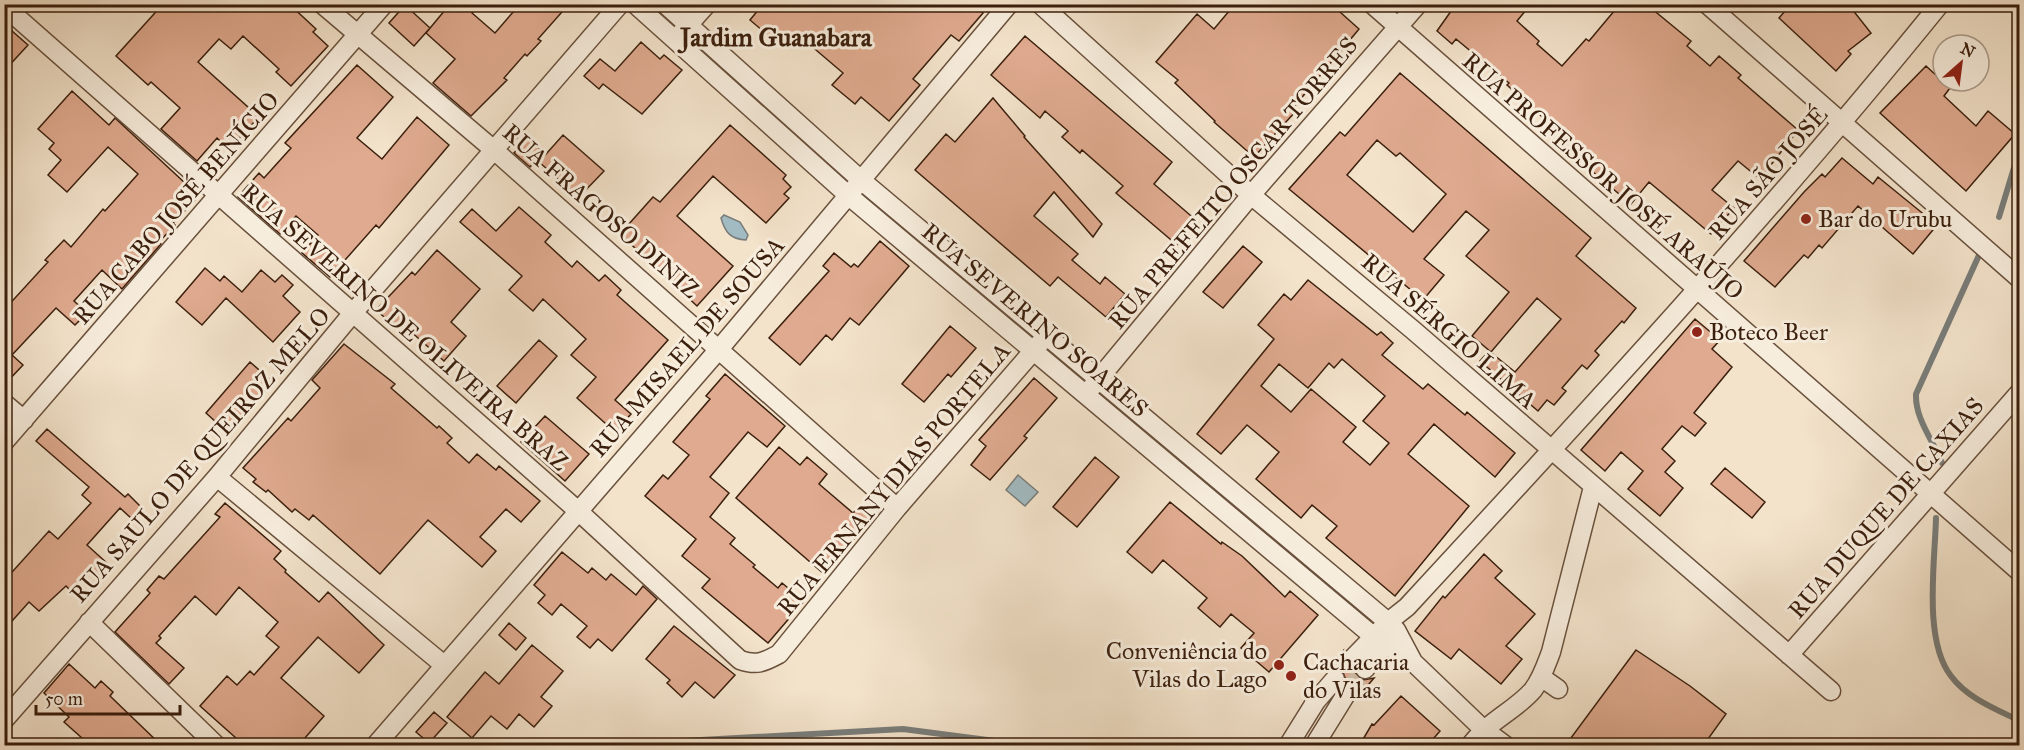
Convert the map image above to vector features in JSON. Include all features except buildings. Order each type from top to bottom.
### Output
[{"type":"street","name":"RUA FRAGOSO DINIZ","points":[[322,4],[494,150],[720,348],[897,508]]},
{"type":"street","name":"RUA CABO JOSÉ BENÍCIO","points":[[4,442],[384,4]]},
{"type":"street","name":"RUA SAULO DE QUEIROZ MELO","points":[[4,720],[217,477],[352,314],[620,4]]},
{"type":"street","name":"RUA SEVERINO SOARES","points":[[635,4],[849,196],[1378,641],[1413,662],[1483,729],[1506,746]]},
{"type":"street","name":"RUA SEVERINO SOARES","points":[[665,4],[861,180],[1392,626],[1413,662]]},
{"type":"street","points":[[676,40],[707,4]]},
{"type":"street","name":"RUA MISAEL DE SOUSA","points":[[375,746],[577,510],[720,348],[1009,4]]},
{"type":"street","name":"RUA SÉRGIO LIMA","points":[[1040,4],[1251,195],[1413,330],[1831,691]]},
{"type":"street","name":"RUA PROFESSOR JOSÉ ARAÚJO","points":[[1372,4],[2019,572]]},
{"type":"street","name":"RUA PREFEITO OSCAR TORRES","points":[[1086,394],[1251,195],[1418,4]]},
{"type":"street","points":[[1707,4],[2019,279]]},
{"type":"street","name":"RUA SÃO JOSÉ","points":[[1392,626],[1697,290],[1843,124],[1940,4]]},
{"type":"street","name":"RUA SEVERINO DE OLIVEIRA BRAZ","points":[[4,6],[577,510],[740,660],[761,664],[779,654]]},
{"type":"street","name":"RUA ERNANY DIAS PORTELA","points":[[779,654],[897,508],[1047,335]]},
{"type":"street","name":"RUA DUQUE DE CAXIAS","points":[[1789,655],[2019,392]]},
{"type":"street","points":[[4,403],[24,420]]},
{"type":"street","points":[[217,477],[444,665]]},
{"type":"street","points":[[1470,746],[1483,729],[1531,692],[1541,677],[1551,652],[1593,486]]},
{"type":"street","points":[[89,622],[217,746]]},
{"type":"street","points":[[1359,664],[1392,626]]},
{"type":"street","points":[[1541,677],[1558,689]]},
{"type":"street","points":[[1288,746],[1317,701],[1342,685],[1314,746]]},
{"type":"water","points":[[724,215],[740,222],[748,235],[746,240],[729,234],[721,218]]},
{"type":"water","points":[[1018,475],[1038,492],[1025,506],[1006,490]]},
{"type":"waterway","points":[[1999,217],[2020,148]]},
{"type":"waterway","points":[[1942,463],[1921,421],[1916,394],[1980,253]]},
{"type":"waterway","points":[[1936,518],[1933,600],[1934,622],[1942,661],[1951,676],[1965,691],[2020,721]]},
{"type":"waterway","points":[[592,746],[903,729],[995,741],[1005,746]]},
{"type":"tunnel","points":[[1348,691],[1365,669]]},
{"type":"place","name":"Bar do Urubu","points":[[1806,219]]},
{"type":"place","name":"Boteco Beer","points":[[1697,332]]},
{"type":"place","name":"Conveniência do Vilas do Lago","points":[[1279,665]]},
{"type":"place","name":"Cachacaria do Vilas","points":[[1291,676]]},
{"type":"district","name":"Jardim Guanabara","points":[[776,37]]}]
